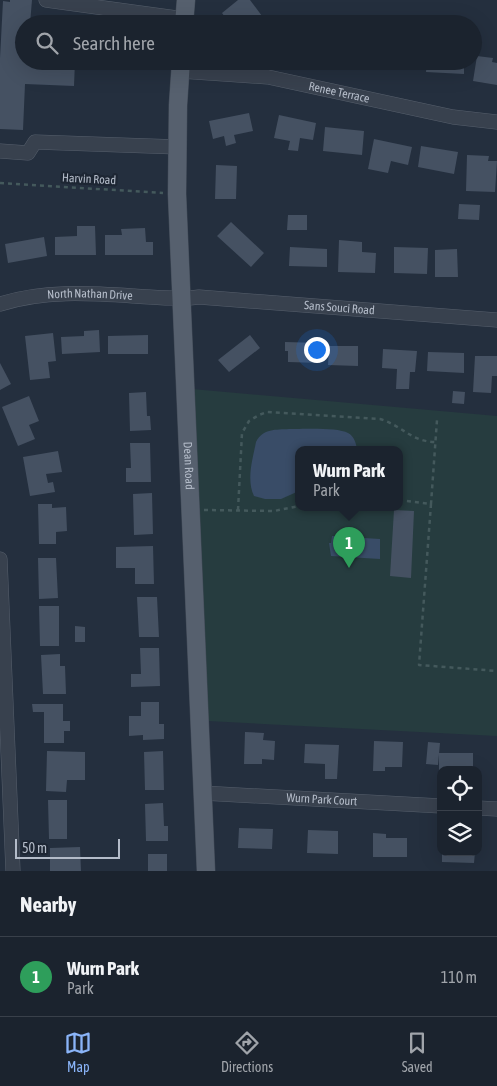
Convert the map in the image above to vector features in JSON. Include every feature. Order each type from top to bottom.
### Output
[{"type":"main road","points":[[185,15],[186,0]]},
{"type":"main road","name":"Dean Road","points":[[180,70],[178,194],[206,871]]},
{"type":"street","points":[[46,0],[145,15]]},
{"type":"street","name":"Renee Terrace","points":[[212,70],[268,77],[453,117],[497,122]]},
{"type":"street","points":[[0,150],[28,153],[35,142],[178,146]]},
{"type":"street","name":"North Nathan Drive","points":[[0,304],[41,295],[66,293],[182,299]]},
{"type":"street","name":"Sans Souci Road","points":[[182,299],[199,297],[497,320]]},
{"type":"street","points":[[0,559],[13,871]]},
{"type":"street","name":"Wurn Park Court","points":[[202,793],[437,806]]},
{"type":"street","points":[[482,808],[497,809]]},
{"type":"path","name":"Harvin Road","points":[[0,183],[178,194]]},
{"type":"path","points":[[238,510],[242,433],[249,422],[267,412],[380,419],[412,437],[435,442]]},
{"type":"path","points":[[437,420],[419,665],[497,671]]},
{"type":"path","points":[[403,500],[431,504]]},
{"type":"path","points":[[190,511],[274,511],[295,507]]},
{"type":"green space","points":[[192,389],[497,416],[497,736],[208,721]]},
{"type":"water","points":[[320,429],[343,431],[352,436],[356,446],[295,446],[295,493],[281,499],[265,499],[254,496],[250,476],[252,462],[256,442],[259,437],[266,432]]},
{"type":"water","points":[[332,536],[380,539],[380,559],[331,556],[329,543],[331,543]]},
{"type":"building","points":[[10,0],[32,0],[31,15],[15,15],[15,70],[75,70],[74,86],[25,84],[23,130],[0,129],[0,58],[3,1],[10,2]]},
{"type":"building","points":[[238,0],[250,0],[261,15],[223,15],[222,13]]},
{"type":"building","points":[[482,57],[493,58],[492,62],[497,63],[497,85],[473,81],[475,70],[482,70]]},
{"type":"building","points":[[426,70],[464,70],[464,74],[426,72]]},
{"type":"building","points":[[249,113],[253,131],[234,135],[236,143],[226,146],[224,136],[213,139],[209,121]]},
{"type":"building","points":[[279,115],[316,123],[313,140],[300,138],[298,151],[288,150],[290,141],[274,138]]},
{"type":"building","points":[[325,127],[364,131],[362,155],[323,151]]},
{"type":"building","points":[[374,139],[412,147],[408,165],[391,161],[388,173],[368,169]]},
{"type":"building","points":[[421,146],[458,152],[454,174],[418,167]]},
{"type":"building","points":[[467,155],[489,156],[488,161],[497,161],[495,192],[466,191]]},
{"type":"building","points":[[216,165],[237,166],[236,199],[215,199]]},
{"type":"building","points":[[459,204],[480,205],[479,220],[458,219]]},
{"type":"building","points":[[288,215],[307,215],[307,230],[287,230]]},
{"type":"building","points":[[231,222],[264,253],[251,267],[217,236]]},
{"type":"building","points":[[77,226],[95,226],[96,255],[55,255],[55,237],[77,236]]},
{"type":"building","points":[[145,228],[146,242],[153,242],[153,255],[105,255],[105,235],[122,235],[121,229]]},
{"type":"building","points":[[44,237],[47,256],[8,263],[5,244]]},
{"type":"building","points":[[339,240],[362,242],[362,252],[376,253],[375,273],[338,272]]},
{"type":"building","points":[[290,247],[327,249],[327,267],[289,266]]},
{"type":"building","points":[[394,247],[428,248],[427,274],[394,273]]},
{"type":"building","points":[[457,249],[458,277],[435,277],[435,250]]},
{"type":"building","points":[[99,330],[100,352],[62,354],[61,337],[84,336],[84,331]]},
{"type":"building","points":[[53,333],[56,361],[48,362],[50,378],[30,380],[25,336]]},
{"type":"building","points":[[148,335],[148,354],[108,354],[108,336]]},
{"type":"building","points":[[250,335],[260,348],[229,372],[218,360]]},
{"type":"building","points":[[285,342],[321,343],[320,363],[288,362],[288,351],[285,351]]},
{"type":"building","points":[[329,346],[358,346],[358,366],[328,365]]},
{"type":"building","points":[[383,349],[417,351],[415,372],[410,372],[409,389],[396,389],[397,369],[382,368]]},
{"type":"building","points":[[428,352],[464,353],[464,373],[427,371]]},
{"type":"building","points":[[475,356],[497,356],[497,376],[492,376],[491,393],[473,392]]},
{"type":"building","points":[[0,363],[11,384],[0,390]]},
{"type":"building","points":[[453,391],[465,392],[464,404],[452,403]]},
{"type":"building","points":[[146,392],[147,416],[150,416],[151,430],[130,431],[129,393]]},
{"type":"building","points":[[29,396],[39,421],[29,425],[35,439],[18,446],[2,407]]},
{"type":"building","points":[[130,443],[150,443],[151,482],[126,482],[126,468],[131,468]]},
{"type":"building","points":[[58,451],[62,472],[46,474],[48,483],[53,482],[55,492],[30,496],[23,457]]},
{"type":"building","points":[[152,493],[153,534],[134,535],[133,494]]},
{"type":"building","points":[[38,504],[52,504],[52,508],[66,507],[67,531],[56,532],[56,544],[39,544]]},
{"type":"building","points":[[394,511],[414,511],[411,578],[390,576]]},
{"type":"building","points":[[153,546],[154,584],[135,584],[135,568],[116,568],[116,547]]},
{"type":"building","points":[[38,558],[56,558],[58,598],[39,599]]},
{"type":"building","points":[[137,597],[157,597],[159,637],[139,637]]},
{"type":"building","points":[[39,606],[59,606],[59,646],[40,646]]},
{"type":"building","points":[[75,626],[85,627],[85,642],[75,642]]},
{"type":"building","points":[[140,648],[159,648],[160,686],[131,687],[131,674],[141,674]]},
{"type":"building","points":[[60,654],[60,666],[65,666],[66,694],[43,694],[41,655]]},
{"type":"building","points":[[141,702],[159,702],[159,724],[164,724],[164,739],[143,740],[143,735],[129,736],[129,716],[141,716]]},
{"type":"building","points":[[32,704],[63,704],[63,721],[70,721],[70,731],[64,731],[64,743],[44,743],[44,712],[33,712]]},
{"type":"building","points":[[245,732],[264,733],[263,740],[275,741],[274,760],[262,759],[262,764],[244,764]]},
{"type":"building","points":[[374,741],[403,742],[402,767],[385,767],[385,771],[373,771]]},
{"type":"building","points":[[428,742],[440,743],[438,765],[426,764]]},
{"type":"building","points":[[305,744],[339,745],[337,779],[325,779],[325,764],[304,763]]},
{"type":"building","points":[[47,751],[85,752],[85,780],[67,780],[66,792],[46,791]]},
{"type":"building","points":[[163,751],[164,790],[145,790],[144,752]]},
{"type":"building","points":[[439,753],[473,753],[473,766],[439,766]]},
{"type":"building","points":[[48,800],[67,800],[67,839],[49,839]]},
{"type":"building","points":[[163,803],[164,826],[168,826],[168,841],[146,841],[145,804]]},
{"type":"building","points":[[239,828],[273,829],[272,849],[238,848]]},
{"type":"building","points":[[308,830],[338,831],[338,854],[307,853]]},
{"type":"building","points":[[373,833],[386,834],[386,838],[407,838],[407,857],[373,857]]},
{"type":"building","points":[[80,847],[81,871],[50,871],[50,848]]},
{"type":"building","points":[[148,854],[167,854],[167,871],[148,871]]},
{"type":"building","points":[[442,856],[475,856],[474,863],[442,862]]},
{"type":"place","name":"Wurn Park","points":[[349,568]]}]
